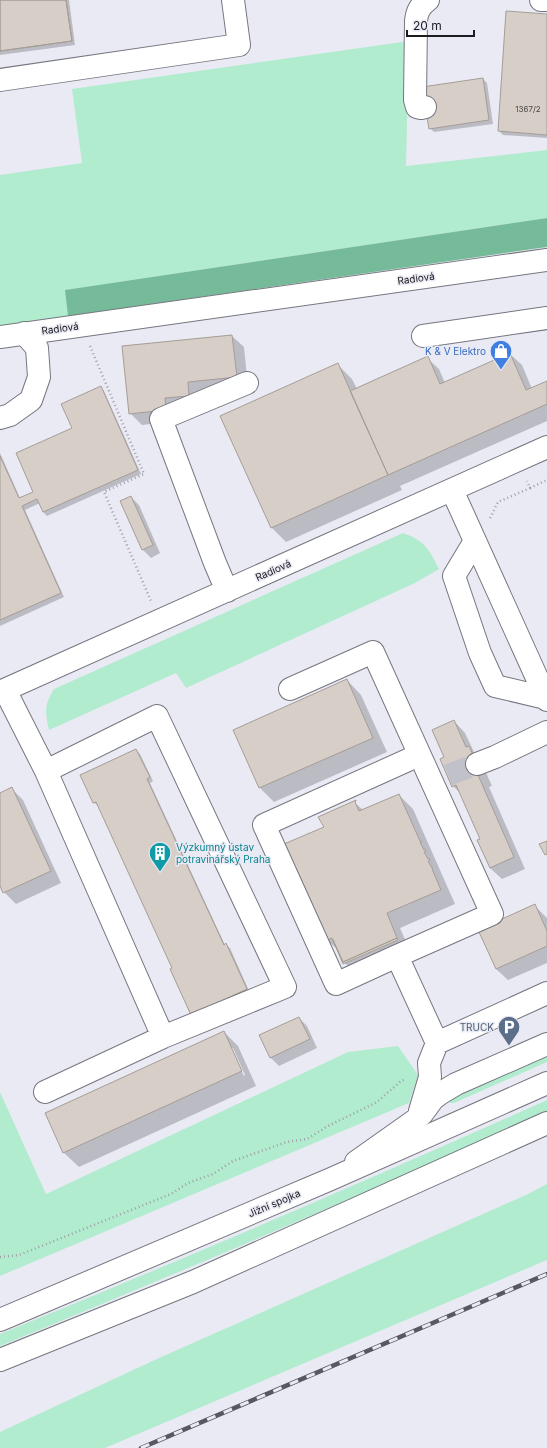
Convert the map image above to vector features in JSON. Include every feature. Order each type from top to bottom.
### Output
[{"type":"main road","points":[[0,80],[239,45],[233,0]]},
{"type":"main road","points":[[425,107],[417,107],[415,100],[416,21],[417,11],[422,4],[428,0]]},
{"type":"main road","points":[[541,0],[547,0]]},
{"type":"main road","name":"Radiová","points":[[0,337],[547,260]]},
{"type":"main road","points":[[423,336],[547,318]]},
{"type":"main road","points":[[0,418],[10,415],[31,400],[39,377],[37,348],[24,333]]},
{"type":"main road","points":[[227,591],[161,419],[247,383]]},
{"type":"main road","name":"Radiová","points":[[2,691],[547,447]]},
{"type":"main road","points":[[452,490],[546,699]]},
{"type":"main road","points":[[475,541],[454,576],[480,653],[495,686],[546,699]]},
{"type":"main road","points":[[290,689],[373,652],[419,755],[439,778],[492,914],[336,984],[264,825],[419,755]]},
{"type":"main road","points":[[2,691],[46,772],[163,1037]]},
{"type":"main road","points":[[45,1092],[163,1037],[285,987],[157,716],[46,772]]},
{"type":"main road","points":[[477,764],[547,732]]},
{"type":"main road","points":[[397,956],[436,1043],[429,1063],[430,1077],[419,1112],[414,1121]]},
{"type":"main road","points":[[436,1043],[547,993]]},
{"type":"main road","points":[[331,1179],[414,1121],[422,1114],[433,1099],[441,1093],[456,1084],[547,1044]]},
{"type":"main road","name":"Jižní spojka","points":[[0,1320],[331,1179],[547,1083]]},
{"type":"main road","points":[[0,1360],[193,1282],[547,1123]]},
{"type":"path","points":[[87,340],[144,474],[104,492],[151,602]]},
{"type":"path","points":[[530,488],[547,480]]},
{"type":"path","points":[[0,1257],[19,1255],[171,1194],[188,1183],[213,1174],[233,1161],[288,1142],[307,1139],[328,1126],[377,1102],[401,1081],[418,1075],[430,1073]]},
{"type":"green space","points":[[409,41],[406,166],[547,150],[547,218],[66,290],[68,316],[0,326],[0,175],[82,163],[72,89]]},
{"type":"green space","points":[[547,218],[547,247],[68,316],[65,290]]},
{"type":"green space","points":[[403,533],[426,546],[439,569],[415,583],[186,688],[176,673],[49,730],[46,709],[48,700],[54,689]]},
{"type":"green space","points":[[398,1046],[418,1075],[409,1103],[0,1276],[0,1092],[46,1194],[348,1052]]},
{"type":"green space","points":[[547,1053],[547,1062],[454,1103],[450,1103],[450,1100],[453,1097]]},
{"type":"green space","points":[[547,1100],[547,1112],[275,1231],[0,1346],[0,1334],[275,1219]]},
{"type":"green space","points":[[547,1184],[547,1260],[105,1448],[0,1448],[0,1432],[159,1358],[528,1194]]},
{"type":"building","points":[[0,0],[66,0],[72,41],[0,51]]},
{"type":"building","points":[[0,0],[66,0],[72,41],[0,51]]},
{"type":"building","points":[[506,11],[547,14],[547,135],[498,131]]},
{"type":"building","points":[[483,78],[489,120],[429,129],[422,87]]},
{"type":"building","points":[[232,335],[237,377],[188,382],[189,396],[165,398],[166,410],[129,414],[122,346]]},
{"type":"building","points":[[510,353],[526,390],[547,381],[547,404],[388,475],[350,391],[428,356],[440,384]]},
{"type":"building","points":[[338,363],[388,475],[271,528],[220,416]]},
{"type":"building","points":[[101,386],[138,470],[43,512],[37,499],[22,506],[61,593],[0,620],[0,456],[19,498],[33,492],[16,453],[72,428],[61,404]]},
{"type":"building","points":[[131,496],[153,545],[142,550],[120,501]]},
{"type":"building","points":[[347,679],[373,738],[259,788],[233,730]]},
{"type":"building","points":[[454,720],[466,747],[469,746],[477,764],[481,774],[478,775],[514,857],[490,868],[477,840],[480,839],[456,785],[452,787],[440,759],[444,757],[432,730]]},
{"type":"building","name":"Výzkumný ústav potravinářský Praha","points":[[136,749],[150,777],[147,779],[224,945],[226,943],[247,989],[191,1015],[170,969],[172,968],[96,802],[93,803],[80,775]]},
{"type":"building","points":[[12,787],[51,871],[3,893],[0,886],[0,793]]},
{"type":"building","points":[[399,794],[420,841],[422,842],[420,842],[426,851],[424,852],[430,860],[428,861],[433,868],[432,869],[441,890],[387,913],[397,938],[343,962],[332,938],[327,940],[284,844],[324,827],[318,817],[356,800],[355,802],[359,811]]},
{"type":"building","points":[[547,841],[547,854],[545,855],[539,844]]},
{"type":"building","points":[[535,904],[547,931],[547,946],[496,969],[478,930]]},
{"type":"building","points":[[397,938],[398,940],[343,964],[333,940],[343,962]]},
{"type":"building","points":[[299,1017],[310,1039],[270,1058],[259,1035]]},
{"type":"building","points":[[224,1031],[242,1071],[63,1153],[45,1113]]},
{"type":"tunnel","points":[[448,775],[477,764]]},
{"type":"railway","points":[[141,1448],[547,1274]]},
{"type":"place","name":"K & V Elektro","points":[[501,370]]},
{"type":"place","name":"Výzkumný ústav potravinářský Praha","points":[[160,872]]},
{"type":"place","name":"TRUCK","points":[[509,1046]]}]
